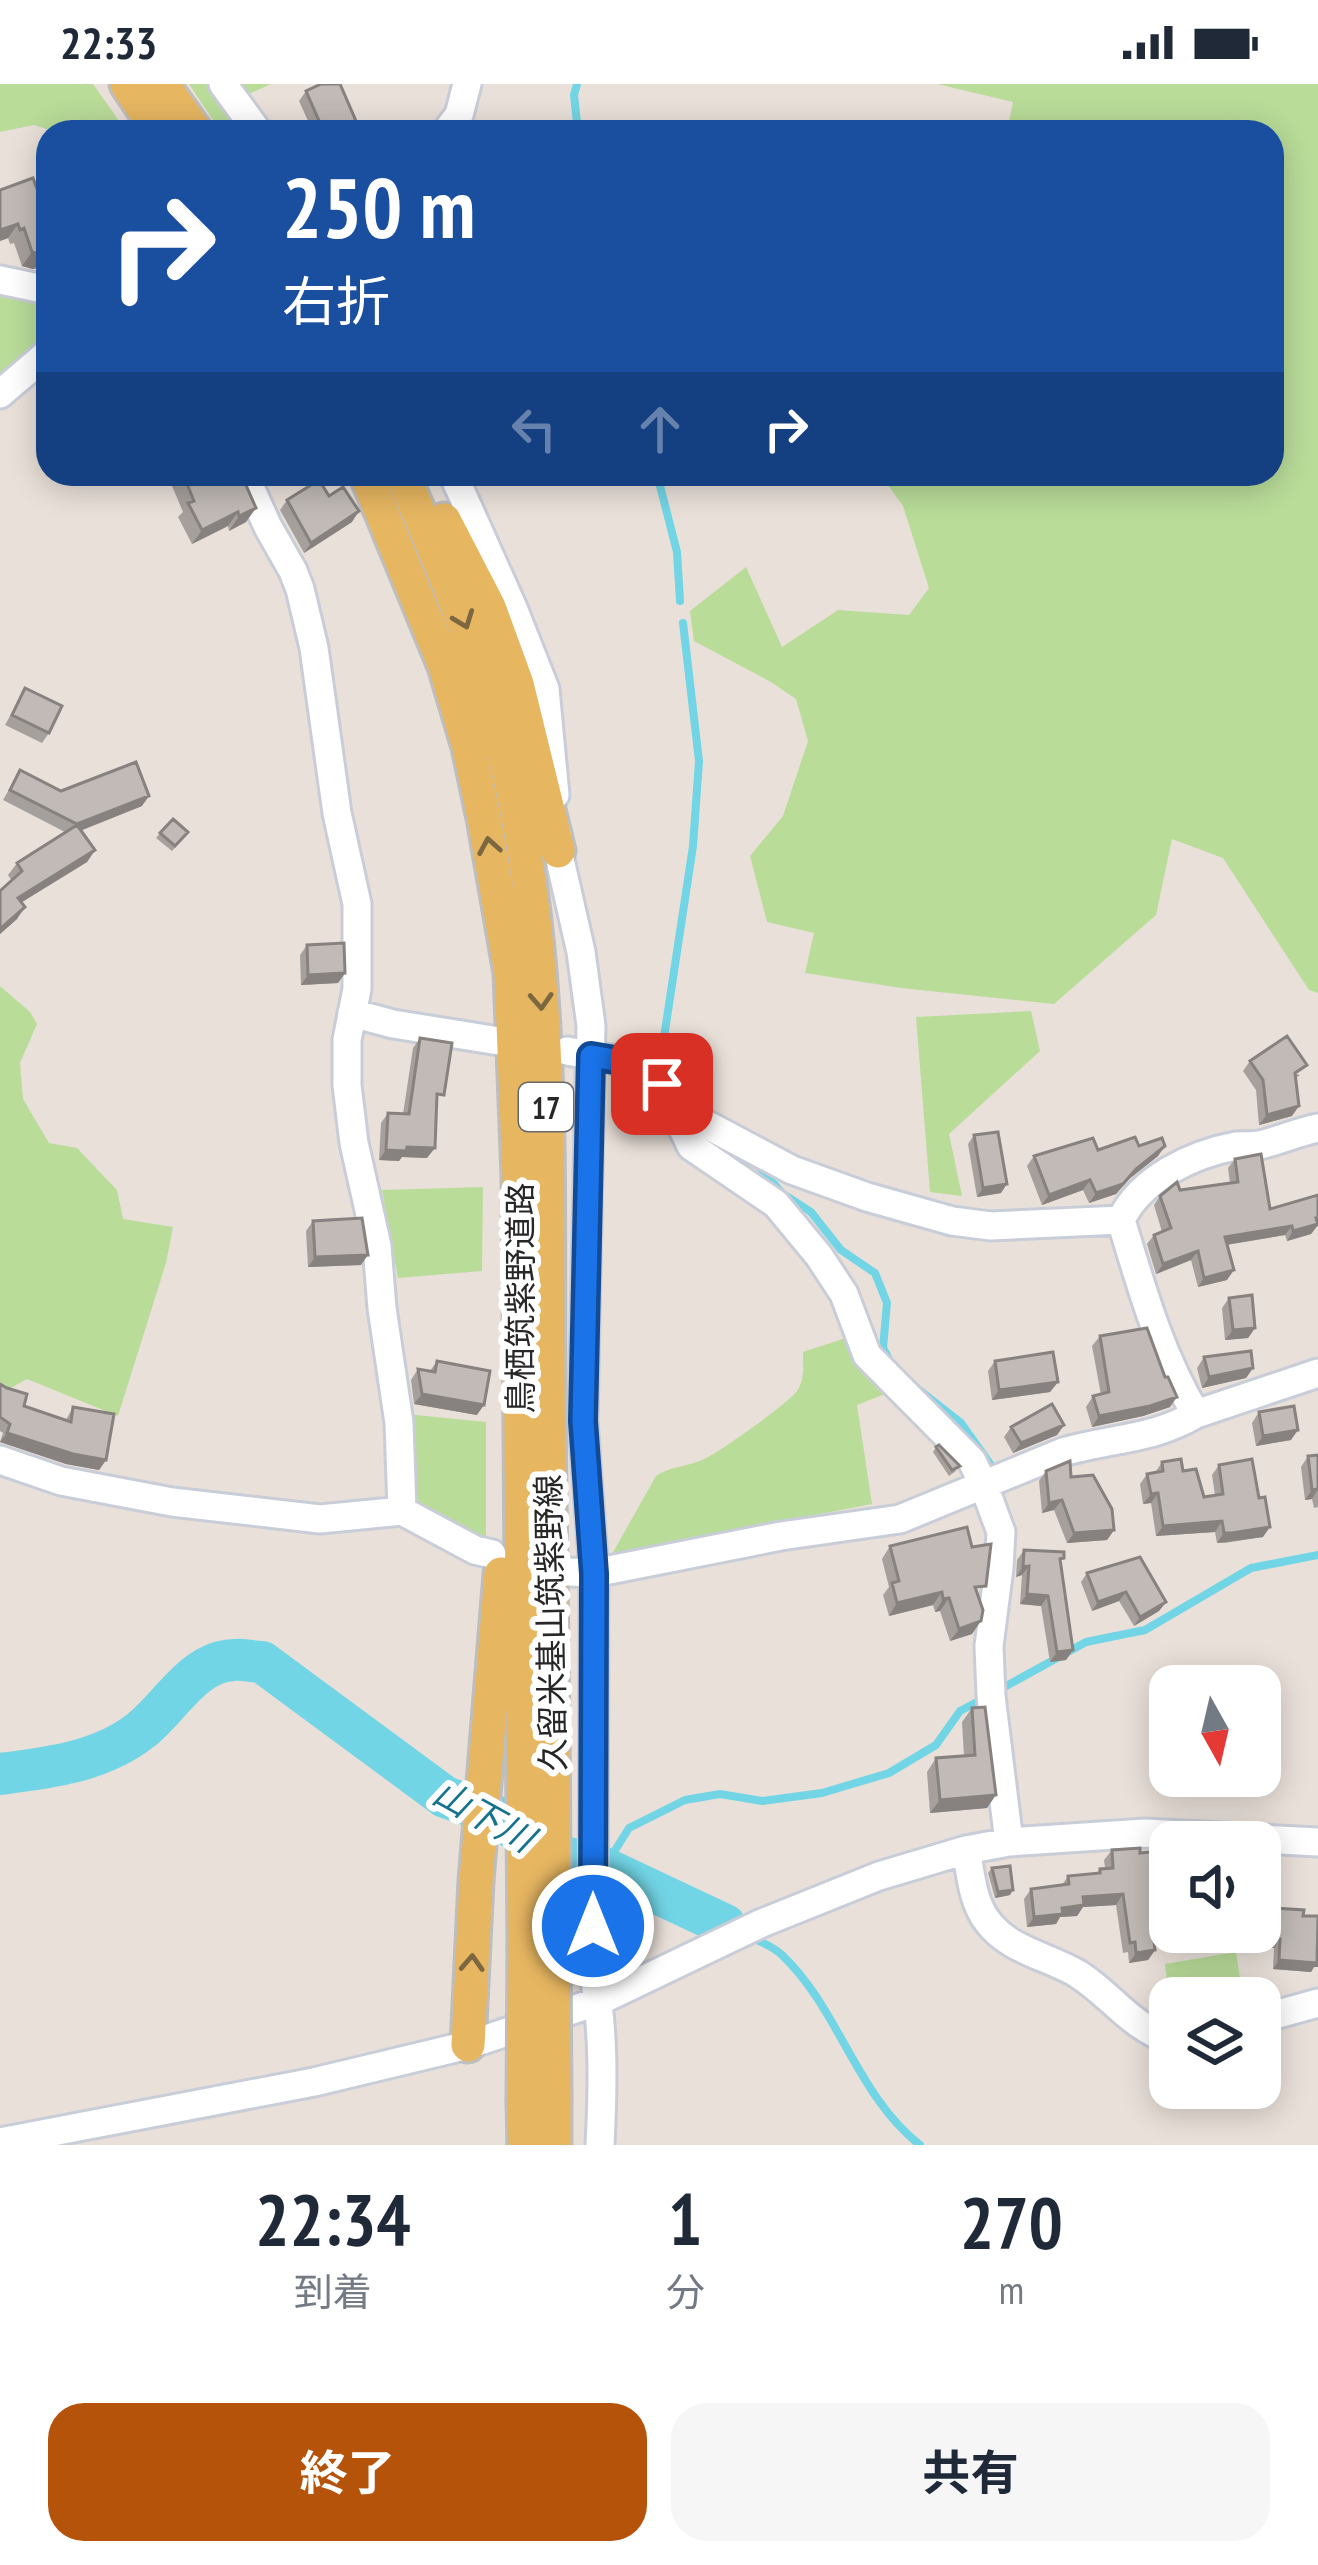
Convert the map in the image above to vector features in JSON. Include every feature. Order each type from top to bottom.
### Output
[{"type":"main road","points":[[127,84],[151,120]]},
{"type":"main road","points":[[162,84],[188,120]]},
{"type":"main road","name":"鳥栖筑紫野道路","points":[[372,486],[445,666],[469,747],[511,973],[537,1761]]},
{"type":"main road","name":"久留米基山筑紫野線","points":[[406,486],[473,645],[496,722],[526,865],[539,967],[547,1132],[537,1761],[539,2101],[554,2145]]},
{"type":"main road","points":[[422,486],[489,607],[517,684],[558,851]]},
{"type":"main road","points":[[468,2045],[519,1316]]},
{"type":"main road","name":"17","points":[[525,2145],[539,2101]]},
{"type":"street","points":[[223,84],[249,120]]},
{"type":"street","points":[[455,120],[467,84]]},
{"type":"street","points":[[0,280],[36,288]]},
{"type":"street","points":[[0,394],[36,363]]},
{"type":"street","points":[[249,486],[293,571],[314,648],[337,813],[357,904],[357,989],[347,1040],[347,1084],[376,1246],[399,1423],[402,1511]]},
{"type":"street","points":[[458,486],[545,689],[558,851],[581,952],[590,1026],[579,1054],[582,1573],[593,1853],[592,1970],[603,2080],[600,2145]]},
{"type":"street","points":[[352,1013],[500,1041]]},
{"type":"street","points":[[579,1054],[650,1066],[681,1111],[792,1170],[867,1197],[952,1221],[991,1226],[1121,1220]]},
{"type":"street","points":[[681,1111],[691,1146],[776,1204],[797,1228],[844,1294],[867,1355],[972,1461],[984,1486],[1001,1532],[989,1646],[1009,1842]]},
{"type":"street","points":[[1196,1414],[1148,1308],[1121,1220],[1128,1205],[1157,1177],[1221,1151],[1258,1146],[1318,1128]]},
{"type":"street","points":[[582,1573],[900,1519],[1063,1452],[1152,1435],[1196,1414],[1318,1373]]},
{"type":"street","points":[[0,1460],[61,1481],[172,1502],[320,1519],[402,1511],[491,1554]]},
{"type":"street","points":[[0,2142],[314,2082],[468,2045],[598,2001],[762,1923],[879,1876],[966,1850],[1009,1842],[1145,1833],[1318,1842]]},
{"type":"street","points":[[966,1850],[977,1906],[1007,1942],[1080,1975],[1149,2032]]},
{"type":"street","points":[[1281,2014],[1318,2003]]},
{"type":"green space","points":[[0,84],[93,84],[118,120],[36,120],[36,126],[0,132]]},
{"type":"green space","points":[[189,84],[271,84],[229,103],[240,120],[213,120]]},
{"type":"green space","points":[[937,84],[1318,84],[1318,993],[1309,990],[1223,858],[1172,839],[1156,915],[1054,1004],[805,973],[814,933],[767,922],[750,856],[783,816],[808,741],[796,699],[694,641],[690,611],[746,567],[782,647],[838,610],[909,615],[929,588],[903,506],[889,486],[1284,486],[1284,120],[1009,120],[1013,102]]},
{"type":"green space","points":[[0,287],[36,299],[36,344],[0,378]]},
{"type":"green space","points":[[0,986],[37,1024],[20,1063],[23,1099],[49,1143],[77,1148],[117,1190],[123,1219],[173,1227],[118,1416],[27,1379],[9,1389],[0,1384]]},
{"type":"green space","points":[[1031,1011],[1040,1051],[949,1134],[962,1196],[930,1192],[916,1017]]},
{"type":"green space","points":[[483,1187],[482,1271],[398,1278],[382,1190]]},
{"type":"green space","points":[[852,1336],[890,1392],[857,1405],[872,1504],[612,1554],[656,1476],[702,1460],[752,1428],[797,1391],[803,1352]]},
{"type":"green space","points":[[405,1414],[486,1422],[486,1540],[416,1505]]},
{"type":"green space","points":[[1236,1953],[1240,1977],[1166,1977],[1165,1964]]},
{"type":"building","points":[[321,84],[340,84],[356,120],[319,120],[306,91]]},
{"type":"building","points":[[33,178],[36,253],[18,224],[0,230],[0,190]]},
{"type":"building","points":[[188,486],[246,486],[256,508],[202,530],[188,503],[194,501]]},
{"type":"building","points":[[309,486],[323,486],[329,496],[343,487],[359,511],[311,543],[287,500]]},
{"type":"building","points":[[25,688],[62,706],[49,733],[12,715]]},
{"type":"building","points":[[136,762],[149,796],[77,824],[10,790],[20,770],[61,791]]},
{"type":"building","points":[[173,819],[188,832],[175,846],[160,833]]},
{"type":"building","points":[[77,825],[95,850],[18,898],[25,907],[0,929],[0,891],[22,871],[17,863]]},
{"type":"building","points":[[344,943],[345,973],[308,975],[307,945]]},
{"type":"building","points":[[1287,1036],[1307,1065],[1295,1073],[1299,1106],[1267,1115],[1263,1080],[1250,1061]]},
{"type":"building","points":[[420,1038],[452,1043],[444,1095],[437,1094],[435,1148],[386,1150],[388,1113],[409,1114]]},
{"type":"building","points":[[998,1132],[1007,1184],[983,1188],[974,1135]]},
{"type":"building","points":[[1135,1137],[1139,1146],[1162,1138],[1165,1146],[1123,1184],[1096,1193],[1090,1180],[1049,1195],[1034,1156],[1093,1138],[1098,1150]]},
{"type":"building","points":[[1261,1154],[1270,1209],[1318,1195],[1318,1224],[1225,1237],[1234,1270],[1204,1278],[1198,1251],[1163,1264],[1154,1235],[1171,1228],[1160,1196],[1177,1182],[1180,1190],[1238,1182],[1235,1159]]},
{"type":"building","points":[[362,1218],[368,1255],[315,1257],[313,1221]]},
{"type":"building","points":[[1252,1295],[1255,1328],[1233,1330],[1229,1298]]},
{"type":"building","points":[[1147,1328],[1177,1397],[1099,1416],[1093,1396],[1109,1392],[1100,1336]]},
{"type":"building","points":[[1251,1351],[1253,1368],[1209,1377],[1204,1357]]},
{"type":"building","points":[[1053,1352],[1058,1382],[999,1390],[995,1361]]},
{"type":"building","points":[[437,1361],[490,1371],[484,1405],[422,1394],[418,1369],[435,1372]]},
{"type":"building","points":[[0,1384],[27,1394],[24,1406],[71,1422],[73,1407],[114,1414],[106,1460],[7,1433],[10,1424],[0,1417]]},
{"type":"building","points":[[1052,1404],[1064,1425],[1021,1443],[1011,1427]]},
{"type":"building","points":[[1294,1406],[1298,1430],[1263,1436],[1259,1412]]},
{"type":"building","points":[[939,1445],[960,1466],[952,1470]]},
{"type":"building","points":[[1318,1455],[1318,1489],[1312,1490],[1308,1456]]},
{"type":"building","points":[[1181,1459],[1183,1471],[1196,1469],[1204,1497],[1223,1494],[1219,1465],[1252,1459],[1270,1527],[1224,1533],[1222,1521],[1163,1526],[1158,1493],[1151,1494],[1147,1474],[1163,1471],[1162,1462]]},
{"type":"building","points":[[1070,1461],[1071,1477],[1093,1475],[1112,1509],[1114,1530],[1074,1533],[1062,1500],[1049,1503],[1046,1471]]},
{"type":"building","points":[[967,1527],[972,1547],[991,1544],[986,1586],[975,1587],[983,1610],[981,1621],[959,1629],[949,1598],[943,1599],[942,1592],[897,1603],[892,1583],[899,1581],[890,1546]]},
{"type":"building","points":[[1024,1550],[1064,1552],[1060,1559],[1073,1650],[1057,1652],[1048,1596],[1027,1594],[1029,1566],[1023,1567]]},
{"type":"building","points":[[1140,1557],[1166,1602],[1140,1617],[1126,1592],[1098,1602],[1087,1573]]},
{"type":"building","points":[[985,1707],[996,1795],[940,1800],[936,1758],[975,1755],[972,1708]]},
{"type":"building","points":[[1112,1850],[1149,1852],[1149,1951],[1136,1953],[1135,1942],[1130,1943],[1123,1894],[1083,1897],[1084,1905],[1062,1908],[1063,1914],[1034,1917],[1031,1889],[1069,1884],[1068,1876],[1113,1868]]},
{"type":"building","points":[[1010,1866],[1013,1890],[998,1892],[992,1868]]},
{"type":"building","points":[[1281,1908],[1318,1916],[1317,1963],[1279,1960]]},
{"type":"waterway","points":[[577,84],[577,120]]},
{"type":"waterway","points":[[660,486],[677,552],[680,601]]},
{"type":"waterway","points":[[663,1044],[693,846],[699,761],[683,623]]},
{"type":"waterway","points":[[672,1071],[689,1097]]},
{"type":"waterway","points":[[730,1159],[757,1164],[782,1193],[811,1212],[841,1250],[875,1273],[887,1303],[883,1348],[891,1363]]},
{"type":"waterway","points":[[919,1390],[961,1423],[991,1465]]},
{"type":"waterway","points":[[999,1690],[1086,1642],[1145,1630],[1251,1568],[1318,1555]]},
{"type":"waterway","name":"山下川","points":[[0,1774],[55,1766],[108,1750],[140,1731],[206,1668],[234,1660],[262,1662],[445,1797],[488,1812],[554,1854],[604,1868],[725,1925]]},
{"type":"waterway","points":[[604,1868],[629,1828],[685,1800],[720,1794],[762,1801],[822,1793],[889,1773],[936,1745],[960,1711],[981,1700]]},
{"type":"waterway","name":"山下川","points":[[749,1936],[778,1952],[802,1977],[880,2102],[920,2145]]},
{"type":"route","points":[[593,1926],[594,1574],[583,1421],[591,1056],[650,1066],[662,1084]]}]
